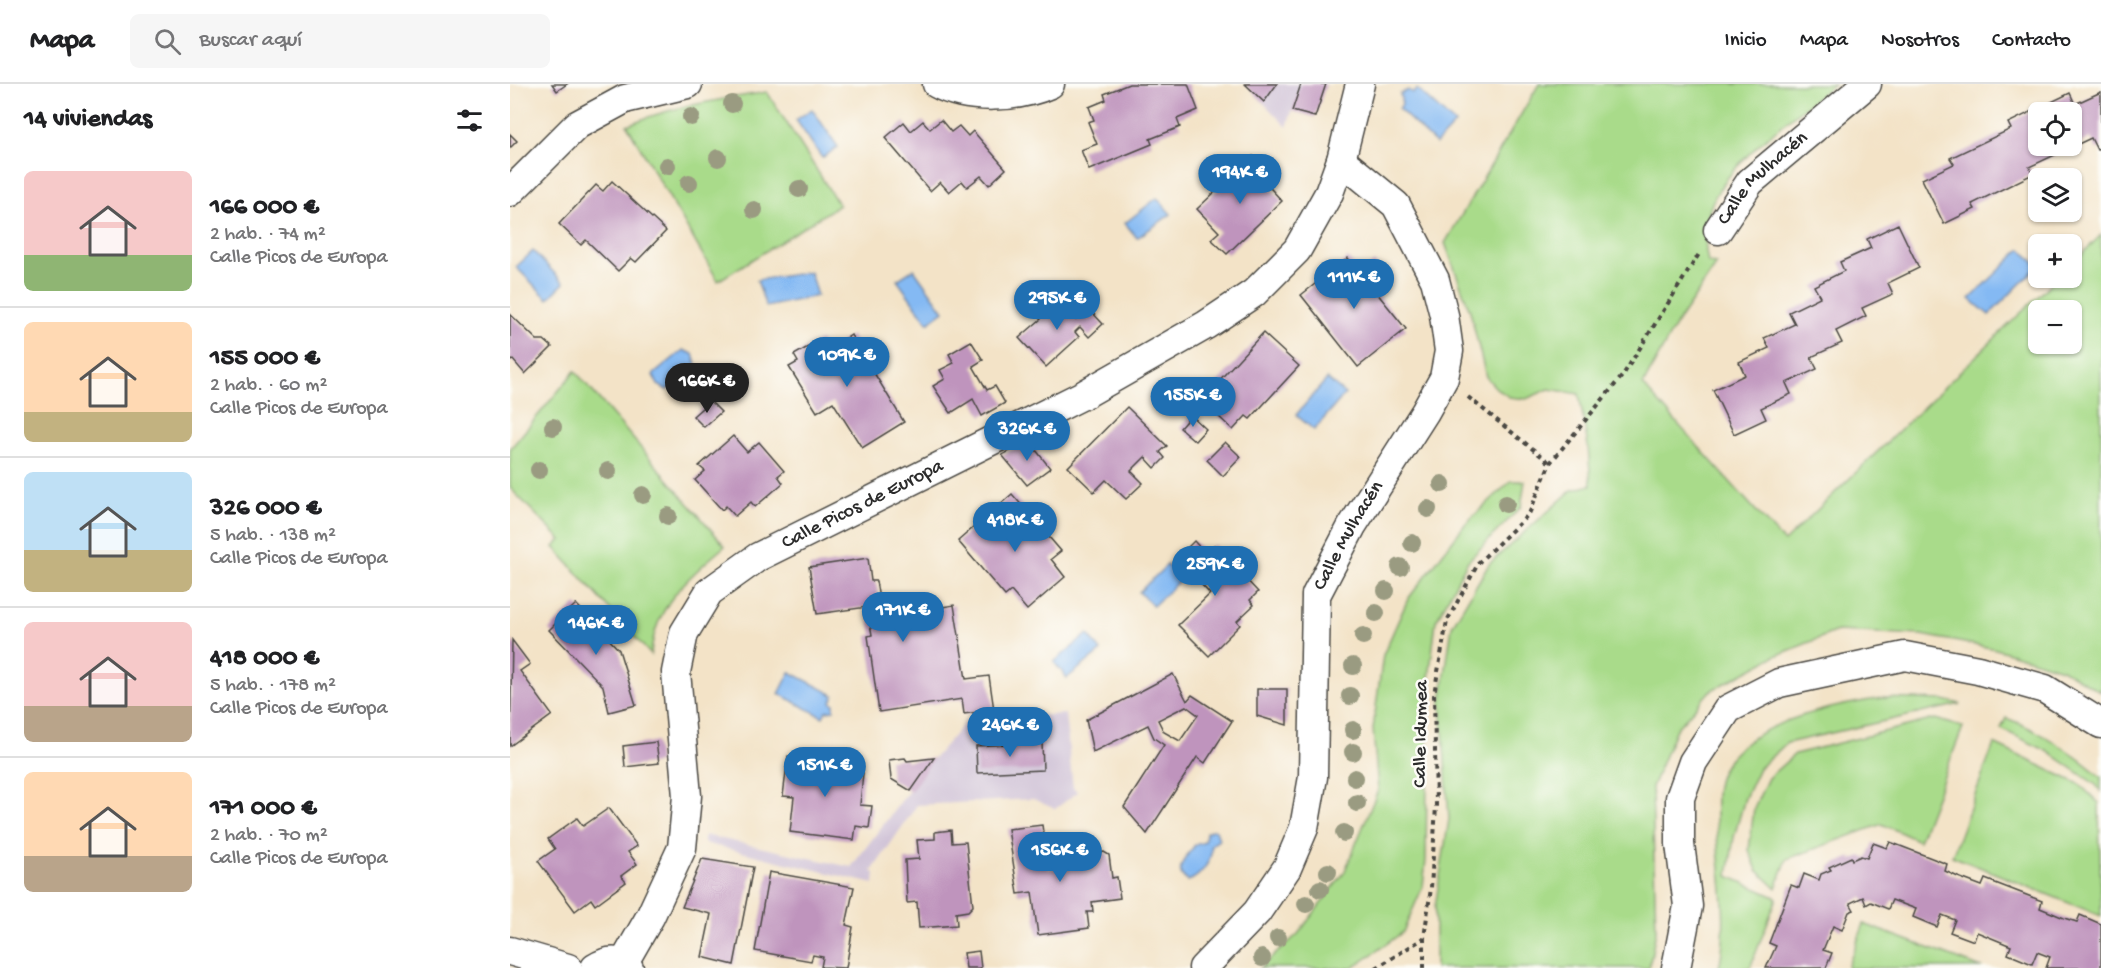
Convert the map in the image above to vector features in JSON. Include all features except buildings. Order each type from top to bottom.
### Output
[{"type":"street","points":[[510,192],[577,125],[625,99],[688,84]]},
{"type":"street","points":[[937,84],[946,89],[978,95],[1032,92],[1050,84]]},
{"type":"street","name":"Calle Picos de Europa","points":[[626,966],[682,848],[687,796],[676,672],[684,633],[709,592],[758,557],[1084,393],[1206,326],[1254,293],[1297,250],[1329,193],[1341,160],[1360,84]]},
{"type":"street","name":"Calle Mulhacén","points":[[1718,230],[1750,182],[1867,84]]},
{"type":"street","name":"Calle Mulhacén","points":[[1203,968],[1257,912],[1287,868],[1304,828],[1313,777],[1316,595],[1352,526],[1425,412],[1444,378],[1449,351],[1444,315],[1435,280],[1396,205],[1341,160]]},
{"type":"street","points":[[1676,968],[1688,906],[1680,844],[1680,798],[1693,762],[1728,709],[1779,683],[1905,656],[1978,670],[2045,689],[2101,724]]},
{"type":"street","points":[[510,951],[568,968]]},
{"type":"street","points":[[595,968],[604,962],[626,966]]},
{"type":"path","name":"Calle Mulhacén","points":[[1550,463],[1623,375],[1699,254],[1718,230]]},
{"type":"path","points":[[1444,378],[1550,463]]},
{"type":"path","name":"Calle Idumea","points":[[1424,968],[1424,938],[1431,888],[1436,806],[1434,694],[1447,621],[1479,562],[1529,514],[1550,463]]},
{"type":"path","points":[[1376,968],[1424,938]]},
{"type":"shaded area","points":[[1245,84],[1326,84],[1315,117],[1292,111],[1287,127]]},
{"type":"shaded area","points":[[1065,714],[1073,788],[1078,792],[1055,809],[1033,799],[917,805],[872,871],[875,873],[874,884],[704,843],[704,835],[851,867],[934,758],[967,720]]},
{"type":"green space","points":[[1539,84],[1834,84],[1754,149],[1726,179],[1709,211],[1705,237],[1708,263],[1717,264],[1675,326],[1643,385],[1784,542],[2028,306],[2028,354],[2082,354],[2082,300],[2034,300],[2047,288],[2082,288],[2082,254],[2101,235],[2101,692],[2062,669],[1996,649],[1922,635],[1837,631],[1773,657],[1710,691],[1676,729],[1652,787],[1656,931],[1649,968],[1435,968],[1435,907],[1449,819],[1441,702],[1452,626],[1489,564],[1572,490],[1591,485],[1588,446],[1579,394],[1549,389],[1526,399],[1509,397],[1496,388],[1486,377],[1470,311],[1445,243]]},
{"type":"green space","points":[[767,92],[839,205],[718,281],[627,125],[678,108]]},
{"type":"green space","points":[[575,371],[725,546],[687,580],[667,606],[659,621],[651,655],[554,547],[561,540],[510,488],[510,449]]},
{"type":"green space","points":[[1511,481],[1525,481],[1521,507],[1468,561],[1436,621],[1428,687],[1426,860],[1423,886],[1403,932],[1353,968],[1260,968],[1298,934],[1344,873],[1378,790],[1373,729],[1383,655],[1408,599],[1466,523]]},
{"type":"green space","points":[[1883,698],[1943,700],[1961,704],[1787,743],[1759,768],[1745,798],[1734,837],[1728,876],[1777,898],[1750,968],[1719,968],[1724,924],[1716,794],[1722,770],[1736,751],[1757,735],[1782,723],[1836,707]]},
{"type":"green space","points":[[2006,718],[2044,736],[2079,759],[2101,777],[2101,792],[2096,785],[2047,751],[2001,729]]},
{"type":"green space","points":[[1935,719],[1963,727],[1919,841],[1882,824],[1787,859],[1776,888],[1757,870],[1749,850],[1754,808],[1768,778],[1795,754]]},
{"type":"green space","points":[[1994,744],[2079,784],[2099,803],[2101,916],[1952,856]]},
{"type":"green space","points":[[1864,924],[1982,968],[1847,968]]},
{"type":"water","points":[[1417,89],[1455,124],[1436,144],[1399,109],[1402,104],[1400,94],[1408,90],[1413,93]]},
{"type":"water","points":[[812,109],[838,147],[822,158],[796,120]]},
{"type":"water","points":[[1157,198],[1171,214],[1137,238],[1125,223]]},
{"type":"water","points":[[2021,249],[2028,256],[2028,276],[1989,315],[1970,299]]},
{"type":"water","points":[[533,251],[564,283],[548,299],[516,267]]},
{"type":"water","points":[[914,269],[944,311],[928,323],[897,280]]},
{"type":"water","points":[[810,272],[817,296],[766,307],[757,280]]},
{"type":"water","points":[[683,350],[693,354],[696,364],[667,390],[658,385],[653,375]]},
{"type":"water","points":[[1327,379],[1345,394],[1314,430],[1296,415]]},
{"type":"water","points":[[1167,565],[1180,580],[1153,606],[1139,592]]},
{"type":"water","points":[[1088,634],[1101,651],[1067,678],[1054,662]]},
{"type":"water","points":[[790,672],[834,695],[831,702],[834,704],[834,710],[826,711],[823,717],[779,694]]},
{"type":"water","points":[[1216,830],[1219,840],[1211,845],[1206,866],[1198,876],[1188,881],[1181,873],[1182,863],[1195,845],[1205,842],[1206,833]]}]
